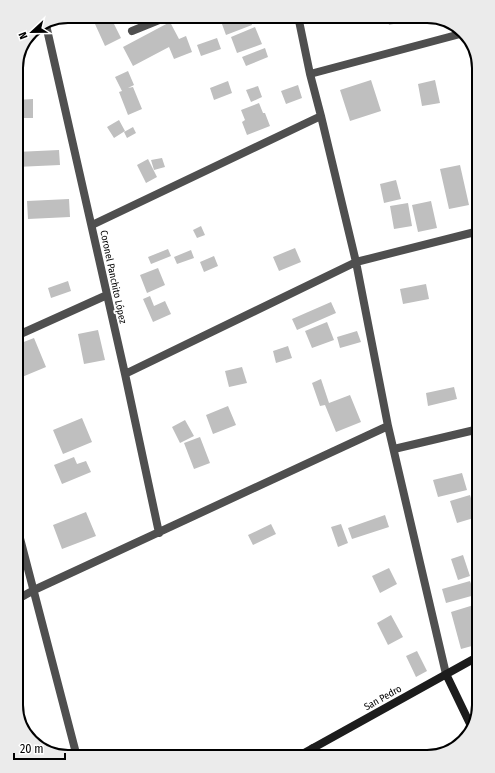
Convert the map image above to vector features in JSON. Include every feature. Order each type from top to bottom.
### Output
[{"type":"main road","name":"San Pedro","points":[[309,750],[472,660]]},
{"type":"main road","points":[[446,674],[469,722]]},
{"type":"street","points":[[132,31],[152,23]]},
{"type":"street","points":[[299,23],[310,74],[356,262],[388,426],[446,674]]},
{"type":"street","name":"Coronel Panchito López","points":[[47,28],[92,225],[159,533]]},
{"type":"street","points":[[310,74],[458,35]]},
{"type":"street","points":[[92,225],[321,116]]},
{"type":"street","points":[[125,374],[356,262],[472,233]]},
{"type":"street","points":[[23,333],[107,295]]},
{"type":"street","points":[[23,596],[388,426]]},
{"type":"street","points":[[394,449],[472,431]]},
{"type":"street","points":[[23,549],[75,750]]},
{"type":"building","points":[[114,23],[121,38],[105,46],[95,24]]},
{"type":"building","points":[[171,23],[179,39],[186,36],[192,52],[174,59],[169,47],[133,66],[123,47]]},
{"type":"building","points":[[222,23],[251,23],[252,25],[226,35]]},
{"type":"building","points":[[255,27],[262,44],[237,53],[231,37]]},
{"type":"building","points":[[217,38],[221,49],[201,56],[197,45]]},
{"type":"building","points":[[265,48],[268,57],[246,66],[242,57]]},
{"type":"building","points":[[128,71],[134,85],[128,88],[133,87],[142,109],[128,115],[119,92],[122,91],[115,77]]},
{"type":"building","points":[[371,80],[381,111],[350,121],[340,90]]},
{"type":"building","points":[[435,80],[440,103],[422,106],[418,84]]},
{"type":"building","points":[[228,81],[232,93],[214,100],[210,88]]},
{"type":"building","points":[[298,85],[302,98],[286,104],[281,91]]},
{"type":"building","points":[[258,86],[262,97],[251,102],[246,90]]},
{"type":"building","points":[[33,99],[33,118],[23,118],[23,100]]},
{"type":"building","points":[[259,103],[270,126],[247,135],[242,122],[245,120],[241,110]]},
{"type":"building","points":[[119,120],[125,131],[114,138],[107,127]]},
{"type":"building","points":[[133,127],[136,133],[127,138],[124,132]]},
{"type":"building","points":[[59,150],[60,165],[23,167],[23,152]]},
{"type":"building","points":[[162,158],[165,167],[154,170],[151,160]]},
{"type":"building","points":[[148,159],[157,177],[146,183],[137,165]]},
{"type":"building","points":[[460,165],[469,205],[449,209],[440,169]]},
{"type":"building","points":[[396,180],[401,199],[384,203],[380,184]]},
{"type":"building","points":[[69,199],[70,217],[28,219],[27,201]]},
{"type":"building","points":[[431,201],[437,228],[418,232],[412,205]]},
{"type":"building","points":[[408,203],[412,226],[394,229],[390,206]]},
{"type":"building","points":[[201,226],[205,235],[197,238],[193,230]]},
{"type":"building","points":[[295,248],[301,262],[279,271],[273,257]]},
{"type":"building","points":[[168,249],[171,256],[151,264],[148,257]]},
{"type":"building","points":[[191,250],[194,258],[177,264],[174,257]]},
{"type":"building","points":[[214,256],[218,266],[204,272],[200,262]]},
{"type":"building","points":[[158,268],[165,285],[147,293],[140,275]]},
{"type":"building","points":[[68,281],[71,291],[51,298],[48,288]]},
{"type":"building","points":[[426,284],[429,299],[403,304],[400,289]]},
{"type":"building","points":[[150,296],[154,306],[165,301],[171,314],[153,322],[143,299]]},
{"type":"building","points":[[331,302],[336,313],[297,330],[292,319]]},
{"type":"building","points":[[327,322],[334,340],[312,348],[305,331]]},
{"type":"building","points":[[98,330],[105,360],[84,364],[78,334]]},
{"type":"building","points":[[357,331],[361,342],[340,348],[337,337]]},
{"type":"building","points":[[34,338],[46,367],[23,377],[23,342]]},
{"type":"building","points":[[288,346],[292,358],[276,363],[273,351]]},
{"type":"building","points":[[242,367],[247,383],[229,387],[225,371]]},
{"type":"building","points":[[321,379],[329,403],[350,395],[361,422],[336,432],[325,405],[320,406],[312,383]]},
{"type":"building","points":[[454,387],[457,399],[428,406],[426,393]]},
{"type":"building","points":[[228,406],[236,425],[213,434],[206,415]]},
{"type":"building","points":[[82,418],[92,442],[63,454],[53,430]]},
{"type":"building","points":[[185,420],[194,436],[180,443],[172,427]]},
{"type":"building","points":[[200,437],[210,463],[194,469],[184,443]]},
{"type":"building","points":[[74,457],[77,464],[86,461],[91,472],[62,484],[54,465]]},
{"type":"building","points":[[462,473],[467,490],[438,497],[433,480]]},
{"type":"building","points":[[470,495],[472,501],[472,518],[457,523],[450,501]]},
{"type":"building","points":[[86,512],[96,536],[62,549],[53,525]]},
{"type":"building","points":[[385,515],[389,527],[352,539],[348,528]]},
{"type":"building","points":[[271,524],[276,534],[253,545],[248,535]]},
{"type":"building","points":[[341,524],[348,543],[338,547],[331,527]]},
{"type":"building","points":[[463,555],[470,576],[458,580],[451,559]]},
{"type":"building","points":[[389,568],[397,584],[380,593],[372,576]]},
{"type":"building","points":[[470,581],[472,587],[472,596],[446,603],[442,589]]},
{"type":"building","points":[[472,606],[472,646],[461,649],[451,612]]},
{"type":"building","points":[[391,615],[403,637],[388,645],[377,623]]},
{"type":"building","points":[[417,651],[427,671],[416,677],[406,656]]}]
